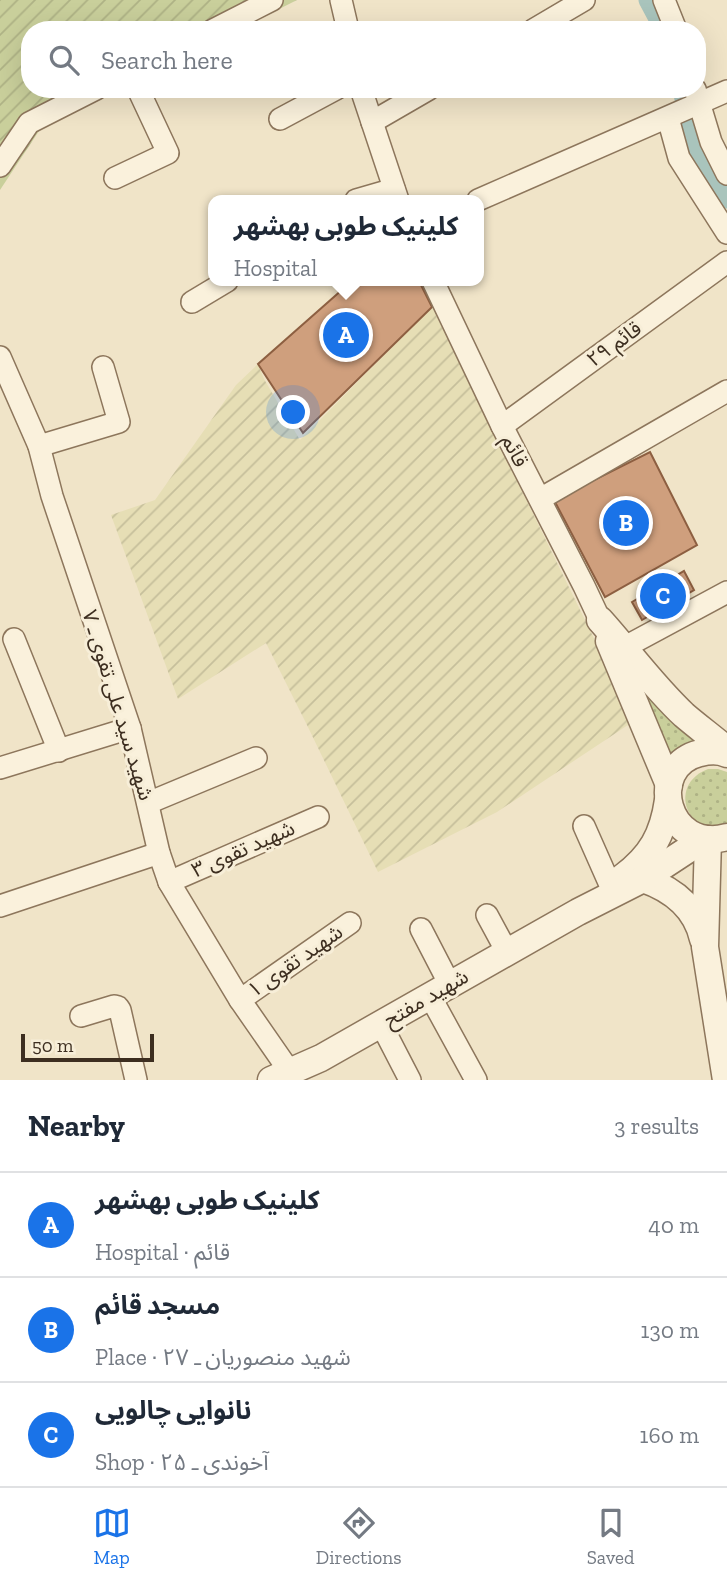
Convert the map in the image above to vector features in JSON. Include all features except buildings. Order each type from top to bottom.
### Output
[{"type":"street","points":[[231,21],[272,0]]},
{"type":"street","points":[[341,0],[346,21]]},
{"type":"street","points":[[548,21],[584,0]]},
{"type":"street","points":[[664,0],[672,21]]},
{"type":"street","points":[[706,95],[727,91]]},
{"type":"street","points":[[0,166],[29,123],[78,98]]},
{"type":"street","points":[[116,178],[168,153],[142,98]]},
{"type":"street","points":[[280,119],[319,98]]},
{"type":"street","points":[[364,98],[396,195]]},
{"type":"street","points":[[372,122],[413,98]]},
{"type":"street","points":[[484,197],[668,118],[696,98]]},
{"type":"street","points":[[697,98],[711,142],[727,174]]},
{"type":"street","points":[[668,118],[679,158],[727,233]]},
{"type":"street","name":"قائم ۲۹","points":[[502,426],[727,262]]},
{"type":"street","points":[[192,302],[219,286]]},
{"type":"street","name":"قائم","points":[[435,286],[502,426],[600,620]]},
{"type":"street","name":"شهید سید علی تقوی ـ ۷","points":[[0,357],[39,446],[52,496],[130,728],[159,853],[169,882],[240,1000],[282,1077]]},
{"type":"street","points":[[39,446],[119,422],[103,367]]},
{"type":"street","points":[[540,499],[727,391]]},
{"type":"street","points":[[625,647],[727,592]]},
{"type":"street","points":[[600,620],[683,714],[727,752]]},
{"type":"street","points":[[600,620],[668,793],[671,814],[679,826],[691,835],[713,839]]},
{"type":"street","points":[[13,639],[59,751]]},
{"type":"street","points":[[0,768],[130,728]]},
{"type":"street","points":[[578,912],[648,855],[660,836],[674,773],[683,762],[695,754],[708,751],[727,752]]},
{"type":"street","points":[[148,803],[256,758]]},
{"type":"street","name":"شهید تقوی ۳","points":[[169,882],[318,817]]},
{"type":"street","points":[[584,827],[611,887]]},
{"type":"street","points":[[578,912],[713,839]]},
{"type":"street","points":[[705,947],[713,839]]},
{"type":"street","points":[[0,906],[159,853]]},
{"type":"street","points":[[643,879],[665,888],[684,903],[698,923],[721,1007],[726,1080]]},
{"type":"street","name":"شهید مفتح","points":[[282,1077],[321,1058],[578,912]]},
{"type":"street","points":[[487,915],[507,952]]},
{"type":"street","name":"شهید تقوی ۱","points":[[240,1000],[350,923]]},
{"type":"street","points":[[421,929],[440,990],[476,1080]]},
{"type":"street","points":[[81,1016],[118,1007],[136,1080]]},
{"type":"street","points":[[381,1024],[410,1080]]},
{"type":"shaded area","points":[[432,307],[629,710],[631,723],[497,812],[378,872],[266,643],[178,699],[111,515],[155,500],[236,385],[258,364],[300,440]]},
{"type":"green space","points":[[0,0],[297,0],[256,21],[21,21],[21,98],[101,98],[41,128],[0,190]]},
{"type":"green space","points":[[623,659],[695,740],[677,749],[670,757]]},
{"type":"green space","points":[[708,769],[727,772],[727,823],[713,826],[702,824],[693,818],[687,808],[685,798],[688,787],[695,777]]},
{"type":"waterway","points":[[648,0],[659,21]]},
{"type":"waterway","points":[[684,98],[693,144],[727,199]]},
{"type":"place","name":"کلینیک طوبی بهشهر","points":[[346,335]]},
{"type":"place","name":"مسجد قائم","points":[[626,523]]},
{"type":"place","name":"نانوایی چالویی","points":[[663,596]]}]
